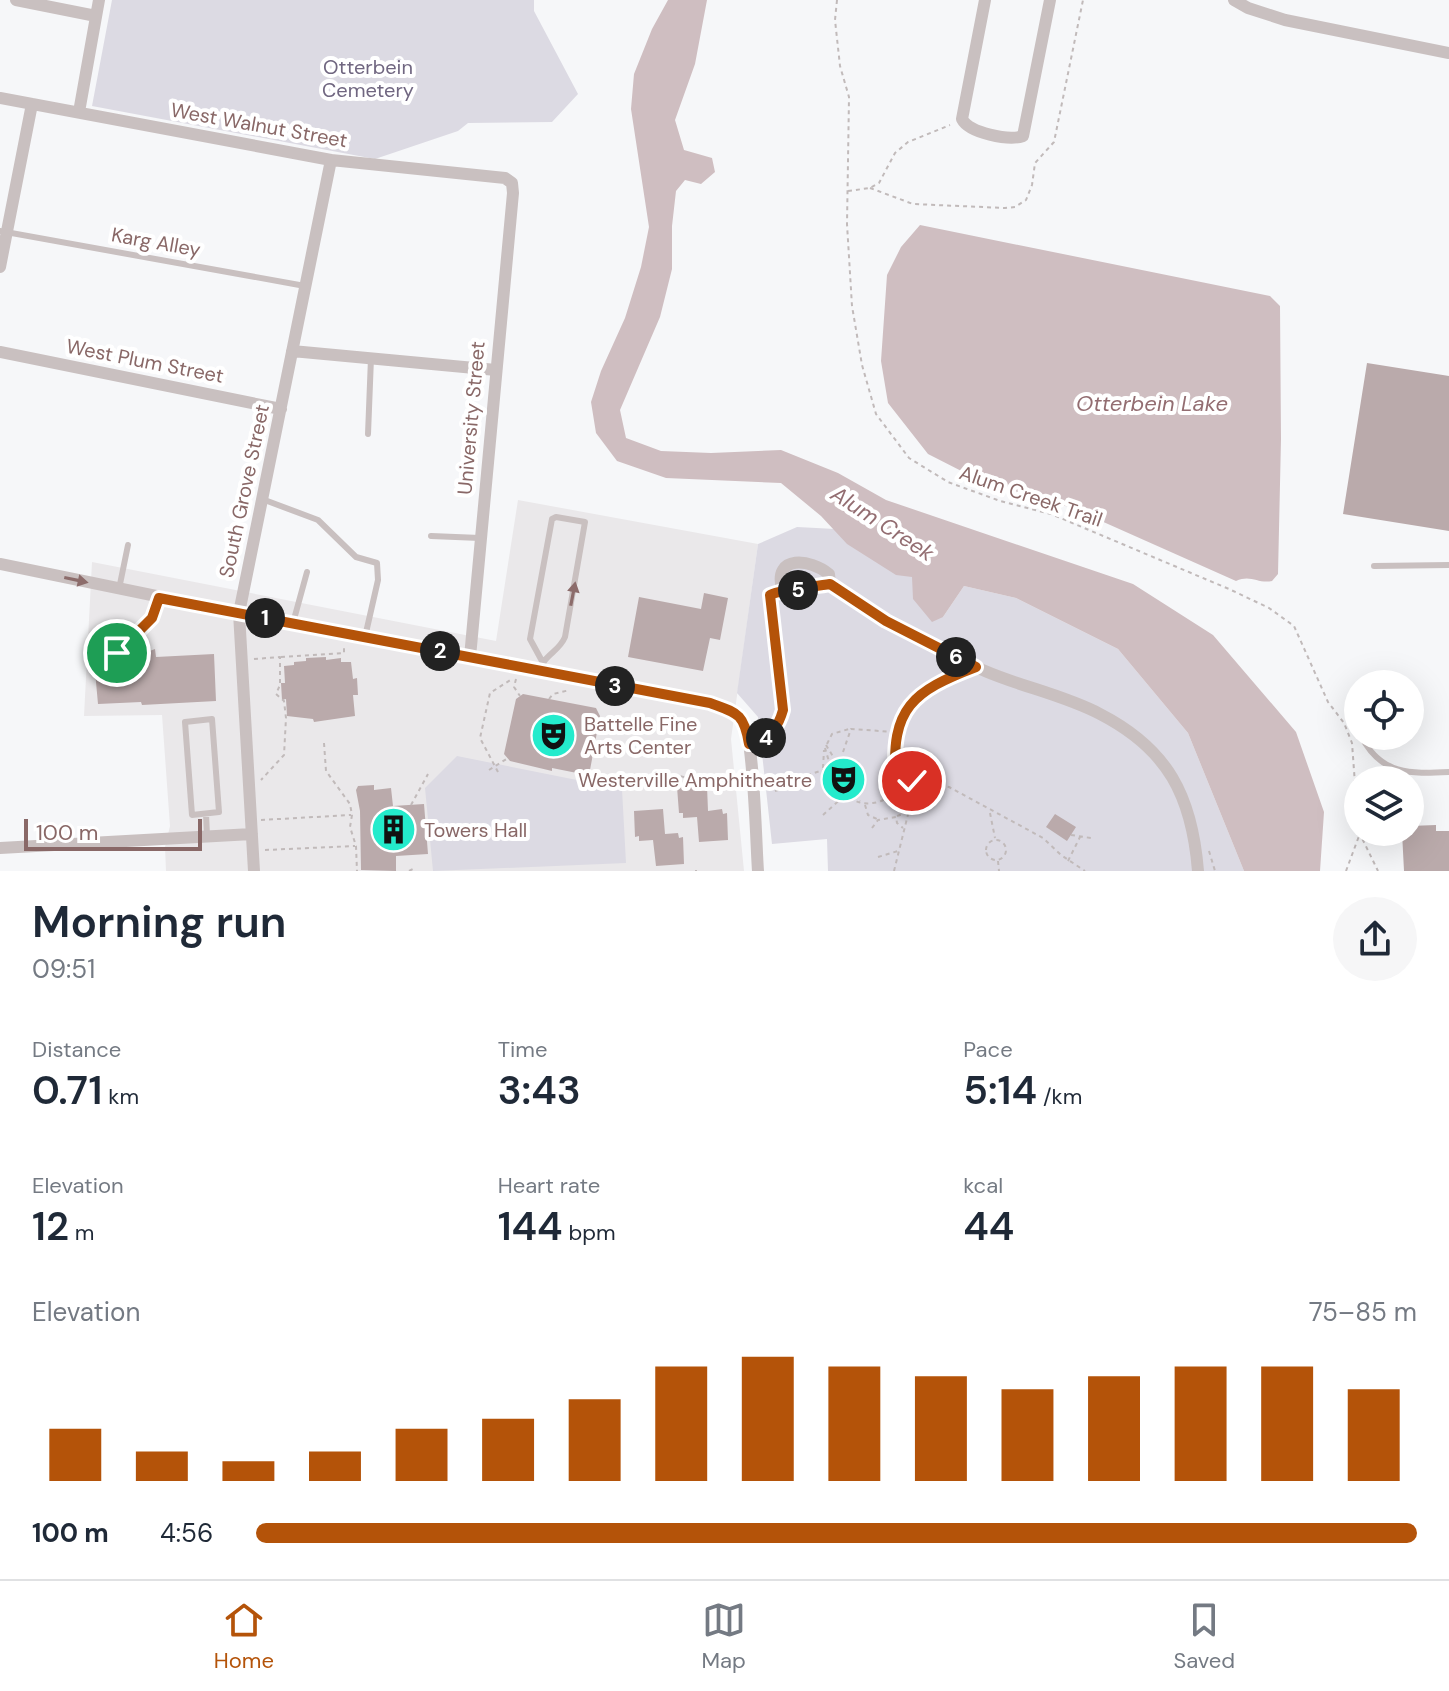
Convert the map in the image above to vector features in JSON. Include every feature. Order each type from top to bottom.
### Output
[{"type":"street","points":[[16,0],[96,16]]},
{"type":"street","points":[[79,112],[99,0]]},
{"type":"street","points":[[985,0],[961,115],[965,125],[971,129],[1014,139],[1023,136],[1050,0]]},
{"type":"street","points":[[1234,0],[1285,20],[1449,53]]},
{"type":"street","name":"West Walnut Street","points":[[0,98],[331,160],[505,178],[512,183]]},
{"type":"street","points":[[0,267],[3,231],[32,104]]},
{"type":"street","name":"South Grove Street","points":[[254,871],[239,613],[331,160]]},
{"type":"street","name":"University Street","points":[[470,657],[512,183]]},
{"type":"street","points":[[292,351],[496,370]]},
{"type":"street","name":"West Plum Street","points":[[0,352],[281,409]]},
{"type":"street","points":[[830,584],[829,574],[820,566],[802,560],[783,570],[780,582],[782,589],[792,591],[830,584],[886,621],[976,667],[1099,713],[1142,741],[1170,770],[1184,798],[1198,871]]},
{"type":"street","points":[[0,564],[159,598],[470,657],[541,666],[710,703],[737,713],[743,720],[749,744],[758,871]]},
{"type":"street","points":[[0,848],[252,834]]},
{"type":"lane","name":"Karg Alley","points":[[3,231],[305,286]]},
{"type":"lane","points":[[368,434],[371,358]]},
{"type":"lane","points":[[262,499],[318,520],[356,557],[377,563],[378,580],[365,637]]},
{"type":"lane","points":[[552,519],[585,522],[565,637],[561,646],[541,666],[530,639],[552,519]]},
{"type":"lane","points":[[431,536],[480,538]]},
{"type":"lane","points":[[119,589],[128,545]]},
{"type":"lane","points":[[1374,566],[1449,565]]},
{"type":"lane","points":[[293,623],[307,572]]},
{"type":"lane","points":[[115,664],[117,653],[152,618],[159,598]]},
{"type":"lane","points":[[212,719],[219,812],[206,814],[192,815],[185,722],[212,719]]},
{"type":"lane","points":[[1369,750],[1386,765],[1419,774],[1449,772]]},
{"type":"lane","points":[[206,814],[207,836]]},
{"type":"path","name":"Alum Creek Trail","points":[[837,0],[835,20],[840,66],[849,97],[847,191],[852,306],[862,365],[876,414],[909,458],[948,482],[1000,501],[1051,514],[1229,589],[1269,608],[1294,626],[1328,702],[1344,723],[1352,743],[1354,766]]},
{"type":"path","points":[[847,191],[870,188],[879,183],[895,153],[908,142],[942,130],[961,115]]},
{"type":"path","points":[[749,744],[769,736],[783,710],[770,595],[782,589]]},
{"type":"path","points":[[250,660],[344,653],[344,646]]},
{"type":"path","points":[[258,784],[284,755],[284,701],[276,691],[280,685],[280,657]]},
{"type":"path","points":[[826,747],[830,767],[846,794],[861,803],[887,798],[893,792],[896,780],[896,732],[905,714],[920,693],[941,680],[976,667]]},
{"type":"path","points":[[498,772],[480,738],[487,700],[490,693],[514,679],[514,687],[520,696]]},
{"type":"path","points":[[549,699],[553,694],[570,690]]},
{"type":"path","points":[[823,768],[822,754],[832,734],[851,729],[896,732]]},
{"type":"path","points":[[843,752],[851,729]]},
{"type":"path","points":[[324,743],[326,771],[350,804],[357,871]]},
{"type":"path","points":[[826,747],[837,763],[852,759],[863,767],[866,779],[856,792],[868,815],[878,820]]},
{"type":"path","points":[[489,770],[508,758]]},
{"type":"path","points":[[894,871],[916,782],[915,763]]},
{"type":"path","points":[[775,791],[800,783],[799,778],[830,767]]},
{"type":"path","points":[[411,805],[428,774]]},
{"type":"path","points":[[617,775],[671,785],[692,779]]},
{"type":"path","points":[[671,785],[674,775],[715,784],[716,794]]},
{"type":"path","points":[[896,780],[949,787],[1043,838],[1068,861],[1085,871]]},
{"type":"path","points":[[823,815],[846,794]]},
{"type":"path","points":[[990,811],[995,839]]},
{"type":"path","points":[[872,828],[878,820],[909,812]]},
{"type":"path","points":[[260,820],[352,815]]},
{"type":"path","points":[[896,817],[897,823],[905,829]]},
{"type":"path","points":[[1071,835],[1091,838]]},
{"type":"path","points":[[1068,861],[1080,837]]},
{"type":"path","points":[[995,839],[1003,842],[1006,849],[1005,855],[998,860],[990,858],[986,850],[987,844],[995,839]]},
{"type":"path","points":[[262,850],[356,846]]},
{"type":"path","points":[[1346,871],[1355,846]]},
{"type":"path","points":[[1366,846],[1378,871]]},
{"type":"path","points":[[878,857],[899,850]]},
{"type":"path","points":[[998,860],[999,871]]},
{"type":"shaded area","points":[[518,500],[758,544],[731,739],[744,871],[166,871],[165,847],[170,826],[162,715],[84,716],[92,562],[496,641]]},
{"type":"green space","name":"Otterbein Cemetery","points":[[112,0],[534,0],[534,11],[578,94],[552,122],[468,123],[458,131],[375,159],[92,106]]},
{"type":"green space","points":[[797,527],[893,532],[943,617],[964,586],[1016,598],[1118,649],[1188,733],[1244,871],[828,871],[827,839],[772,844],[758,717],[737,693],[758,544]]},
{"type":"green space","points":[[457,756],[622,789],[626,863],[433,871],[425,788]]},
{"type":"water","name":"Alum Creek","points":[[668,0],[707,0],[695,64],[675,120],[684,150],[712,158],[715,172],[701,184],[685,180],[676,191],[672,269],[660,317],[620,410],[626,438],[661,451],[711,453],[781,450],[838,473],[886,500],[1133,584],[1213,635],[1296,732],[1324,812],[1320,871],[1244,871],[1188,733],[1118,649],[1016,598],[964,586],[943,617],[932,622],[913,599],[912,577],[896,575],[847,544],[821,516],[781,483],[666,478],[617,461],[596,433],[591,402],[625,318],[641,267],[649,227],[631,109],[634,74],[652,29]]},
{"type":"water","name":"Otterbein Lake","points":[[920,225],[1270,296],[1280,306],[1278,574],[1272,581],[1246,578],[1236,581],[1072,508],[981,481],[928,454],[888,403],[881,361],[887,275],[901,247]]},
{"type":"building","points":[[1367,363],[1449,376],[1449,531],[1343,514]]},
{"type":"building","points":[[704,593],[728,598],[720,640],[710,638],[703,671],[628,657],[639,597],[701,609]]},
{"type":"building","points":[[155,649],[156,657],[214,654],[216,701],[98,704],[95,671],[139,668],[139,655]]},
{"type":"building","points":[[326,657],[326,660],[341,658],[341,662],[351,662],[353,679],[357,678],[358,695],[353,695],[355,716],[314,722],[313,719],[287,716],[286,699],[282,700],[284,666],[306,661],[306,658]]},
{"type":"building","name":"Battelle Fine Arts Center","points":[[523,694],[596,708],[600,716],[590,770],[582,774],[552,768],[552,771],[510,761],[504,754],[516,699]]},
{"type":"building","points":[[849,760],[858,765],[863,774],[862,784],[856,793],[837,761]]},
{"type":"building","name":"Towers Hall","points":[[374,785],[374,790],[391,788],[393,806],[424,804],[428,854],[396,856],[396,871],[361,870],[360,811],[356,790],[358,786]]},
{"type":"building","points":[[707,786],[708,811],[722,809],[723,814],[727,813],[728,840],[699,842],[697,817],[683,818],[683,813],[679,813],[677,787]]},
{"type":"building","points":[[663,809],[665,834],[678,833],[679,838],[683,837],[684,864],[656,866],[653,840],[639,841],[639,836],[635,837],[634,811]]},
{"type":"building","points":[[1055,814],[1076,827],[1067,841],[1046,827]]},
{"type":"building","points":[[1424,825],[1436,825],[1436,831],[1449,831],[1449,871],[1404,871],[1403,846],[1424,846]]},
{"type":"place","name":"Battelle Fine Arts Center","points":[[553,735]]},
{"type":"place","name":"Westerville Amphitheatre","points":[[843,780]]},
{"type":"place","name":"Towers Hall","points":[[393,830]]},
{"type":"route","points":[[117,653],[152,618],[159,598],[710,703],[737,713],[747,729],[749,744],[769,736],[775,730],[783,710],[770,595],[782,589],[792,591],[830,584],[886,621],[976,667],[941,680],[920,693],[896,730],[896,780],[912,781]]}]
